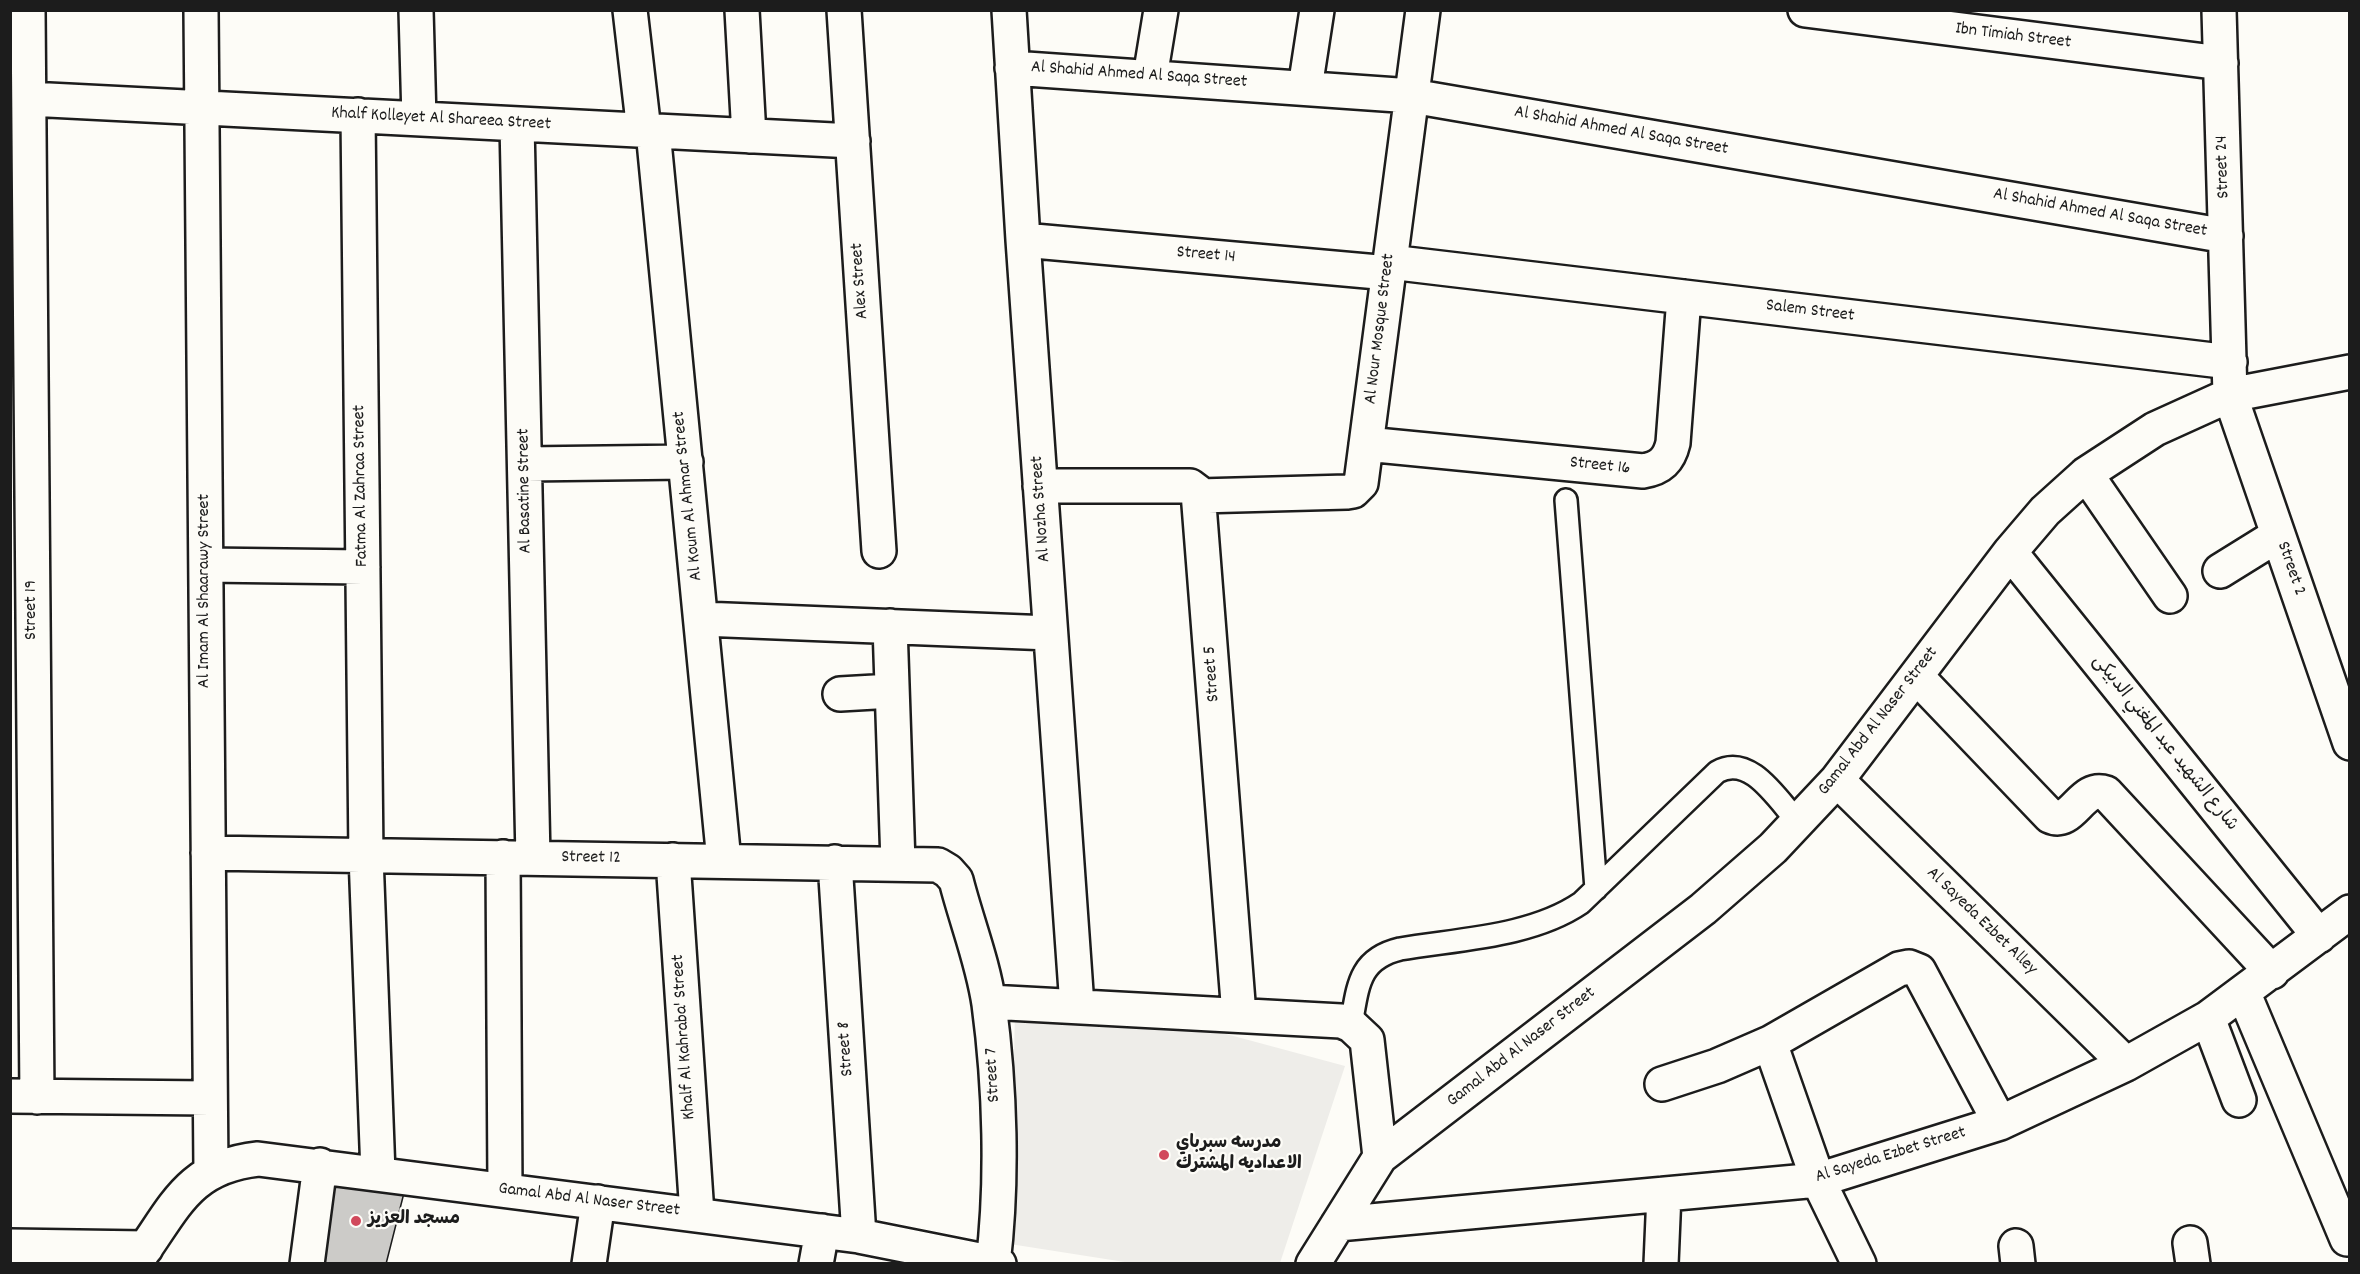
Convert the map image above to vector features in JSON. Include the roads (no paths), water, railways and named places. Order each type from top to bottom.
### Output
[{"type":"street","points":[[23,115],[28,10]]},
{"type":"street","name":"Al Imam Al Shaarawy Street","points":[[198,1180],[210,1098],[201,10]]},
{"type":"street","points":[[416,10],[419,119]]},
{"type":"street","name":"Al Koum Al Ahmar Street","points":[[630,10],[649,131],[686,462],[724,861]]},
{"type":"street","points":[[742,10],[749,136]]},
{"type":"street","name":"Alex Street","points":[[844,10],[879,551]]},
{"type":"street","name":"Al Nozha Street","points":[[1010,10],[1011,68],[1077,1006]]},
{"type":"street","points":[[1150,77],[1161,10]]},
{"type":"street","points":[[1305,88],[1317,10]]},
{"type":"street","name":"Al Nour Mosque Street","points":[[1199,495],[1353,491],[1361,483],[1423,10]]},
{"type":"street","name":"Ibn Timiah Street","points":[[1805,10],[2221,63]]},
{"type":"street","name":"Street 24","points":[[2219,10],[2230,395]]},
{"type":"street","name":"Al Shahid Ahmed Al Saqa Street","points":[[1011,68],[1412,96],[2226,236]]},
{"type":"street","name":"Khalf Kolleyet Al Shareea Street","points":[[23,115],[202,108],[853,141]]},
{"type":"street","name":"Street 19","points":[[23,115],[21,407],[24,1096]]},
{"type":"street","name":"Fatma Al Zahraa Street","points":[[358,115],[366,856],[378,1173]]},
{"type":"street","name":"Al Basatine Street","points":[[505,1190],[518,858],[525,464],[517,124]]},
{"type":"street","name":"Street 14","points":[[1023,240],[1389,267]]},
{"type":"street","name":"Salem Street","points":[[1389,267],[1684,297],[2230,362]]},
{"type":"street","name":"Street 16","points":[[1366,444],[1643,471],[1654,469],[1670,454],[1673,442],[1684,297]]},
{"type":"street","name":"Gamal Abd Al Naser Street","points":[[1313,1263],[1380,1157],[1703,909],[1773,848],[1837,780],[2010,552],[2045,511],[2086,474],[2155,429],[2230,395],[2349,372]]},
{"type":"street","name":"Street 2","points":[[2230,395],[2349,743]]},
{"type":"street","points":[[525,464],[686,462]]},
{"type":"street","points":[[2086,474],[2170,597]]},
{"type":"street","points":[[1040,486],[1190,486],[1196,489],[1199,495]]},
{"type":"street","name":"Street 5","points":[[1199,495],[1239,1015]]},
{"type":"street","points":[[2220,571],[2278,535]]},
{"type":"street","name":"شارع الشهيد عبد المغني الدبيكى","points":[[2010,552],[2319,936]]},
{"type":"street","points":[[206,565],[363,567]]},
{"type":"street","points":[[702,619],[1050,633]]},
{"type":"street","points":[[890,626],[898,863]]},
{"type":"street","points":[[1916,676],[2050,816],[2057,819],[2064,817],[2090,793],[2098,791],[2106,793],[2272,972]]},
{"type":"street","points":[[840,694],[892,691]]},
{"type":"street","name":"Al Sayeda Ezbet Alley","points":[[1837,780],[2126,1064]]},
{"type":"street","name":"Street 12","points":[[208,853],[938,865],[956,880],[959,891]]},
{"type":"street","name":"Khalf Al Kahraba' Street","points":[[673,860],[698,1214]]},
{"type":"street","name":"Street 8","points":[[835,862],[859,1236]]},
{"type":"street","name":"Street 7","points":[[959,891],[989,1002],[996,1080],[998,1179],[995,1263]]},
{"type":"street","name":"Al Sayeda Ezbet Street","points":[[1338,1224],[1818,1180],[2000,1123],[2126,1064],[2208,1018],[2244,994],[2349,912]]},
{"type":"street","points":[[1662,1084],[1717,1066],[1770,1043],[1899,969],[1909,967],[1919,971],[2000,1123]]},
{"type":"street","points":[[2244,994],[2348,1239]]},
{"type":"street","points":[[989,1002],[1341,1021],[1351,1025],[1367,1040],[1380,1157]]},
{"type":"street","points":[[2208,1018],[2239,1100]]},
{"type":"street","points":[[1770,1043],[1818,1180],[1859,1263]]},
{"type":"street","points":[[24,1096],[210,1098]]},
{"type":"street","name":"Gamal Abd Al Naser Street","points":[[198,1180],[226,1164],[258,1158],[859,1236],[995,1263]]},
{"type":"street","points":[[307,1263],[320,1165]]},
{"type":"street","points":[[10,1246],[140,1256],[198,1180]]},
{"type":"street","points":[[1661,1263],[1664,1194]]},
{"type":"street","points":[[590,1263],[598,1202]]},
{"type":"street","points":[[816,1263],[822,1231]]},
{"type":"lane","points":[[1566,500],[1596,889]]},
{"type":"lane","points":[[1351,1025],[1359,982],[1365,970],[1386,952],[1536,925],[1567,912],[1596,889],[1724,768],[1733,766],[1749,770],[1797,822]]},
{"type":"place","name":"مدرسه سبرباي الاعداديه المشترك","points":[[1164,1155]]},
{"type":"place","name":"مسجد العزيز","points":[[356,1221]]}]
